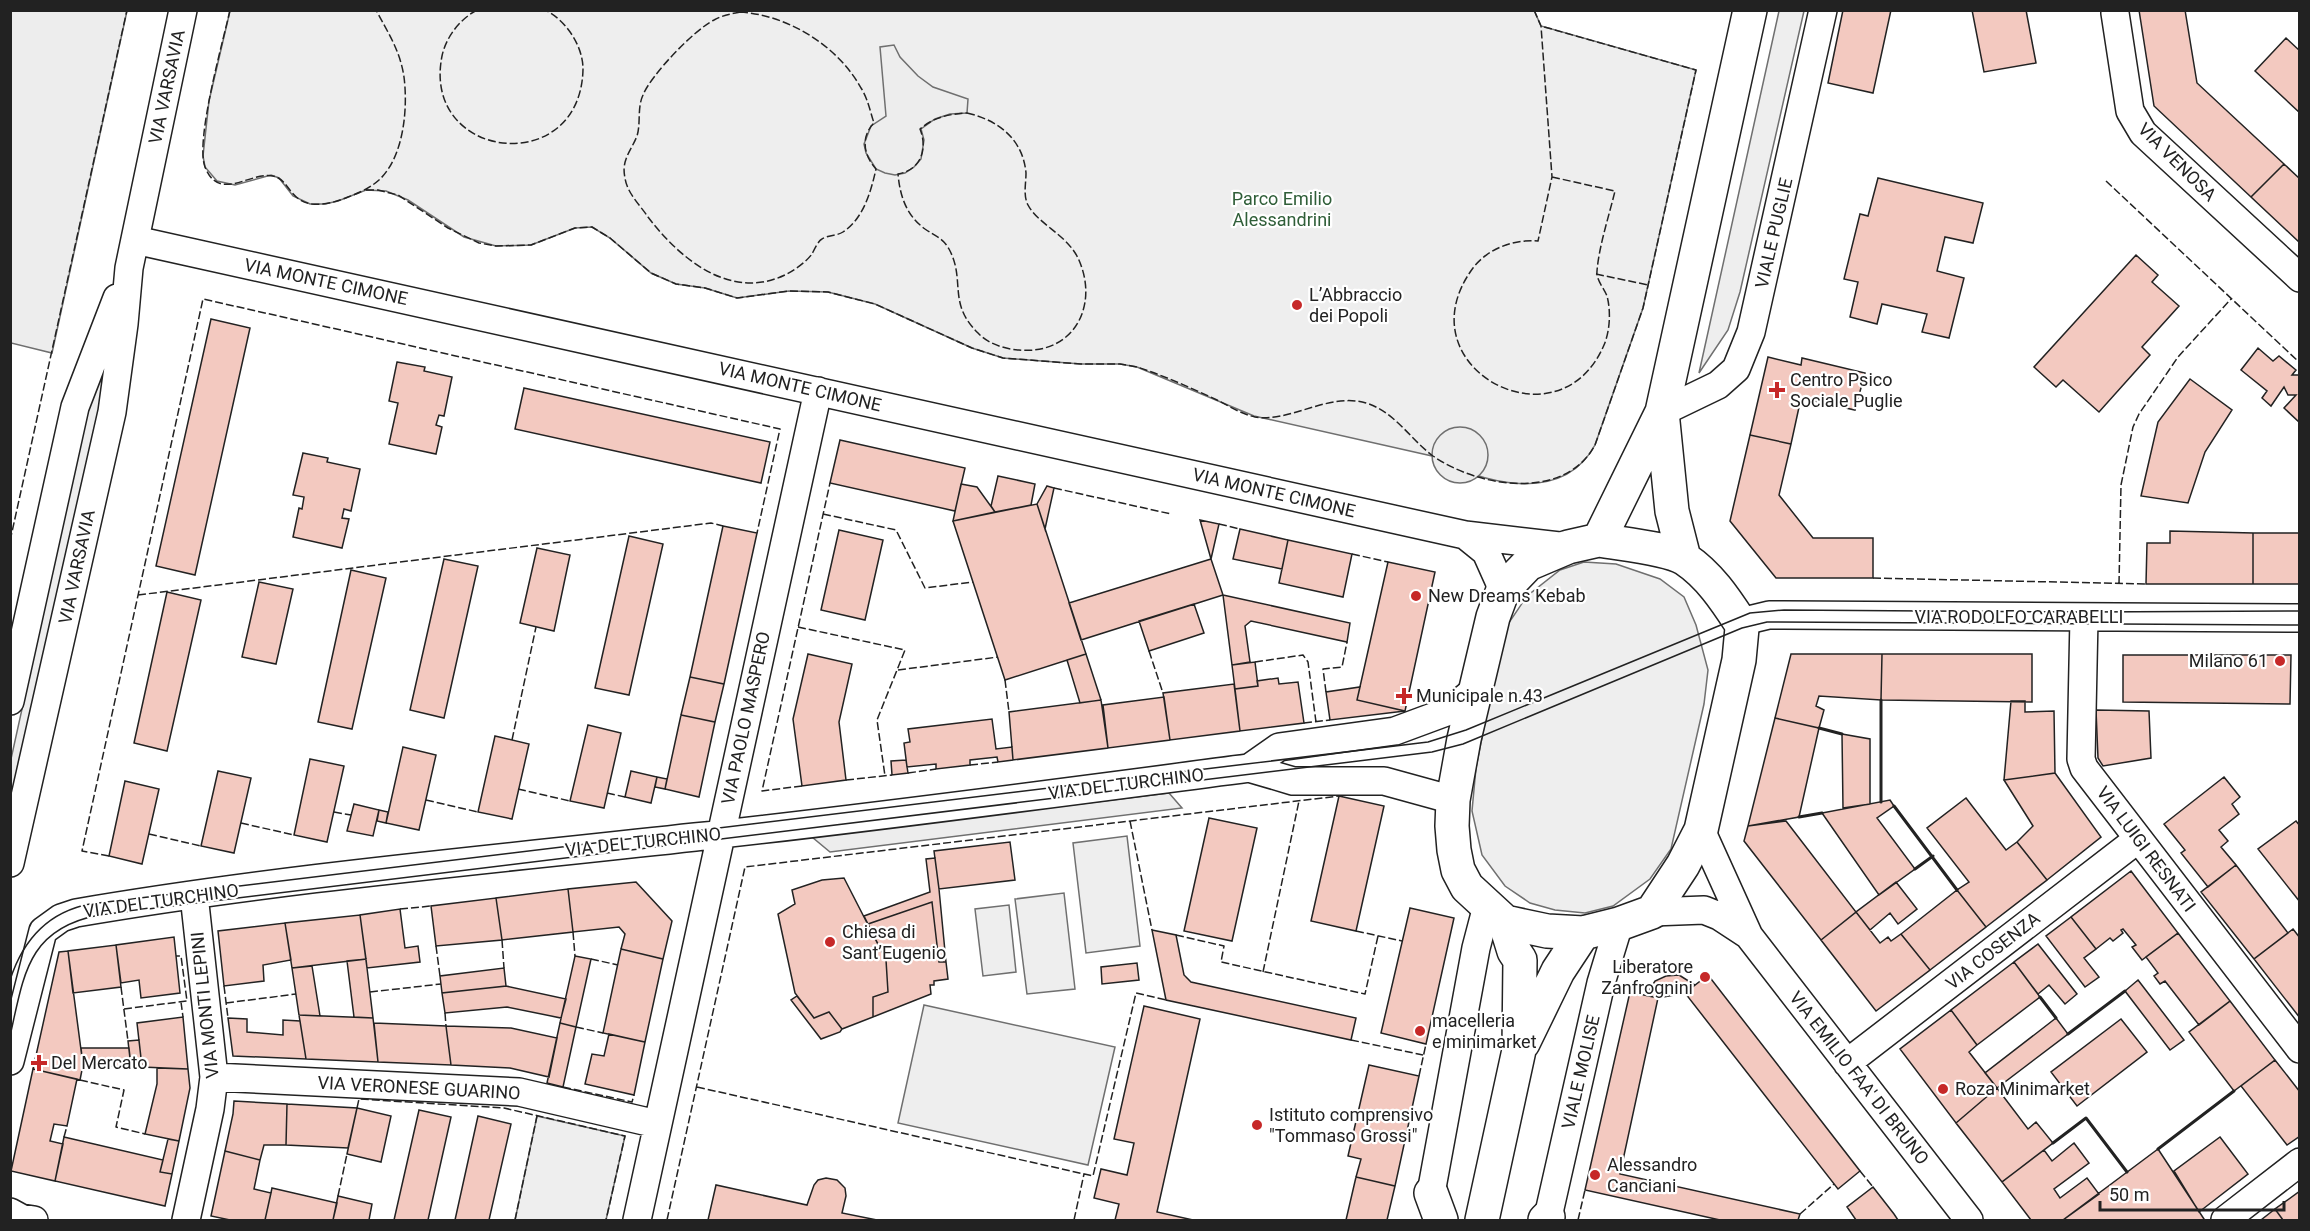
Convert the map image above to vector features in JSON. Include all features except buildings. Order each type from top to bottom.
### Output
[{"type":"main road","points":[[1684,558],[1672,510],[1662,412],[1750,10]]},
{"type":"main road","points":[[1584,543],[1662,412]]},
{"type":"main road","points":[[1482,1221],[1519,1050],[1520,960],[1496,914],[1467,887],[1458,870],[1452,826],[1464,739],[1493,617],[1503,590],[1528,564],[1584,543],[1684,558],[1711,582],[1742,628],[1739,660],[1701,830],[1683,865],[1652,912],[1619,924],[1583,933],[1547,932],[1496,914]]},
{"type":"main road","points":[[1519,1050],[1558,971],[1583,933]]},
{"type":"street","name":"VIA VARSAVIA","points":[[10,863],[112,412],[129,268],[183,10]]},
{"type":"street","name":"VIALE PUGLIE","points":[[1662,412],[1718,385],[1736,369],[1751,332],[1823,10]]},
{"type":"street","name":"VIA VENOSA","points":[[2115,12],[2130,111],[2139,127],[2300,278]]},
{"type":"street","name":"VIA MONTE CIMONE","points":[[135,240],[1465,535],[1584,543]]},
{"type":"street","name":"VIA VARSAVIA","points":[[10,701],[75,407],[129,268]]},
{"type":"street","name":"VIA PAOLO MASPERO","points":[[637,1221],[818,391]]},
{"type":"street","name":"VIA MONTE CIMONE","points":[[1465,535],[1486,552],[1503,590]]},
{"type":"street","name":"VIA RODOLFO CARABELLI","points":[[1740,622],[1769,615],[2300,618]]},
{"type":"street","name":"VIA LUIGI RESNATI","points":[[2084,618],[2081,759],[2084,768],[2300,1049]]},
{"type":"street","name":"VIA DEL TURCHINO","points":[[1249,768],[1280,747],[1412,727],[1449,711],[1475,690]]},
{"type":"street","name":"VIA DEL TURCHINO","points":[[10,1061],[43,931],[61,918],[76,913],[194,895],[459,861],[722,834],[1249,768],[1293,781],[1384,781],[1454,800]]},
{"type":"street","name":"VIA EMILIO FAA' DI BRUNO","points":[[1701,830],[1749,936],[1969,1221]]},
{"type":"street","name":"VIA COSENZA","points":[[1847,1063],[2138,839]]},
{"type":"street","name":"VIA MONTI LEPINI","points":[[186,1221],[210,1109],[214,1077],[194,895]]},
{"type":"street","name":"VIA EMILIO FAA' DI BRUNO","points":[[1652,912],[1704,910],[1719,916],[1749,936]]},
{"type":"street","points":[[1436,1207],[1476,948],[1496,914]]},
{"type":"street","name":"VIALE MOLISE","points":[[1548,1219],[1601,983],[1619,924]]},
{"type":"street","name":"VIA VERONESE GUARINO","points":[[214,1077],[519,1092],[657,1124]]},
{"type":"street","points":[[2225,1221],[2300,1162]]},
{"type":"street","points":[[10,1212],[34,1221]]},
{"type":"green space","name":"Parco Emilio Alessandrini","points":[[1534,10],[1541,26],[1696,70],[1643,308],[1595,445],[1580,464],[1562,476],[1542,482],[1519,484],[1496,480],[1451,466],[1432,456],[1254,416],[1137,367],[1120,364],[1081,364],[1003,358],[972,348],[875,304],[828,292],[789,291],[737,298],[705,288],[676,284],[651,273],[610,238],[592,227],[575,228],[531,245],[496,246],[464,237],[408,200],[386,191],[366,190],[338,201],[310,204],[293,196],[279,178],[271,175],[235,185],[217,181],[205,167],[203,156],[209,101],[230,11]]},
{"type":"green space","points":[[1779,11],[1804,11],[1740,292],[1728,330],[1699,373]]},
{"type":"green space","points":[[109,369],[11,812],[11,759],[90,400],[106,370]]},
{"type":"green space","points":[[1584,562],[1616,564],[1660,579],[1684,597],[1696,625],[1708,670],[1704,704],[1671,849],[1650,879],[1613,906],[1585,913],[1555,910],[1530,903],[1505,886],[1482,855],[1472,811],[1476,768],[1506,627],[1527,596],[1560,570]]},
{"type":"green space","points":[[1127,836],[1140,946],[1086,953],[1073,843]]},
{"type":"green space","points":[[1064,893],[1075,989],[1027,994],[1015,899]]},
{"type":"green space","points":[[1009,905],[1016,972],[983,976],[975,909]]},
{"type":"green space","points":[[924,1005],[1115,1047],[1088,1165],[898,1123]]},
{"type":"green space","points":[[537,1116],[625,1136],[606,1220],[515,1220]]},
{"type":"shaded area","points":[[11,10],[127,11],[52,353],[11,343]]},
{"type":"shaded area","points":[[894,45],[900,57],[918,76],[933,87],[968,99],[967,113],[950,114],[935,119],[921,129],[924,140],[921,159],[905,173],[895,175],[876,169],[866,153],[864,144],[871,126],[886,116],[880,47]]},
{"type":"shaded area","points":[[1460,427],[1471,429],[1480,435],[1486,444],[1488,455],[1486,466],[1480,475],[1471,481],[1460,483],[1449,481],[1440,475],[1434,466],[1432,455],[1434,444],[1440,435],[1449,429]]},
{"type":"shaded area","points":[[1169,793],[1182,808],[830,852],[812,837]]},
{"type":"tram line","points":[[10,980],[22,952],[39,930],[62,914],[90,904],[1428,742],[1466,730],[1750,613],[1784,610],[2300,611]]},
{"type":"tram line","points":[[10,1036],[25,975],[43,943],[57,931],[75,922],[99,915],[1432,752],[1463,744],[1742,628],[1767,622],[2300,625]]},
{"type":"fence","points":[[10,541],[127,10]]},
{"type":"fence","points":[[230,10],[207,114],[203,154],[205,167],[211,178],[218,183],[236,183],[273,176],[283,181],[298,199],[312,204],[326,204],[339,200],[372,185],[387,170],[399,145],[404,117],[404,77],[397,50],[376,10]]},
{"type":"fence","points":[[477,10],[450,35],[442,56],[442,91],[455,118],[477,135],[504,143],[532,141],[557,128],[576,104],[583,69],[580,51],[566,27],[553,14],[545,10]]},
{"type":"fence","points":[[1534,10],[1541,26],[1552,177]]},
{"type":"fence","points":[[740,12],[758,14],[793,26],[810,35],[839,59],[861,88],[869,105],[874,123],[867,134],[865,146],[876,169],[866,204],[850,226],[841,233],[821,240],[807,260],[787,274],[766,281],[746,283],[708,272],[675,248],[634,199],[628,189],[624,172],[625,161],[637,136],[641,100],[655,76],[685,43],[706,25],[721,17],[740,12]]},
{"type":"fence","points":[[366,190],[378,190],[398,195],[448,228],[479,243],[496,246],[531,245],[575,228],[592,227],[610,238],[651,273],[676,284],[705,288],[737,298],[789,291],[828,292],[875,304],[972,348],[1003,358],[1081,364],[1120,364],[1137,367],[1178,382],[1255,417],[1282,416],[1338,401],[1366,403],[1394,419],[1433,456],[1452,467],[1474,476],[1497,481],[1520,484],[1543,482],[1564,475],[1581,463],[1595,445],[1643,308],[1696,70],[1541,26]]},
{"type":"fence","points":[[967,113],[998,126],[1014,141],[1024,161],[1025,193],[1028,205],[1038,218],[1067,242],[1078,258],[1084,276],[1086,293],[1084,309],[1077,324],[1068,335],[1055,344],[1038,349],[1019,350],[1003,347],[982,337],[963,312],[954,260],[947,245],[918,224],[902,197],[898,174],[912,168],[921,158],[923,144],[920,129],[942,117],[967,113]]},
{"type":"fence","points":[[1552,177],[1615,191],[1597,271],[1607,296],[1609,327],[1604,345],[1582,376],[1554,392],[1524,393],[1494,383],[1471,364],[1456,337],[1456,304],[1473,268],[1486,255],[1511,243],[1538,241],[1552,177]]},
{"type":"fence","points":[[2106,181],[2300,363]]},
{"type":"fence","points":[[1596,274],[1648,285]]},
{"type":"fence","points":[[109,856],[82,851],[203,299],[780,429],[757,533]]},
{"type":"fence","points":[[2119,584],[2121,485],[2133,427],[2139,414],[2178,357],[2231,299]]},
{"type":"fence","points":[[802,786],[762,791],[830,483]]},
{"type":"fence","points":[[1054,488],[1171,514]]},
{"type":"fence","points":[[823,514],[896,530],[925,588],[973,582]]},
{"type":"fence","points":[[138,595],[711,523],[723,526]]},
{"type":"fence","points":[[1219,524],[1240,529]]},
{"type":"fence","points":[[1352,554],[1388,562]]},
{"type":"fence","points":[[1873,578],[2146,584]]},
{"type":"fence","points":[[512,740],[536,627]]},
{"type":"fence","points":[[798,627],[905,650],[877,720],[885,776]]},
{"type":"fence","points":[[1326,692],[1323,669],[1342,667],[1347,642]]},
{"type":"fence","points":[[1149,651],[1163,693]]},
{"type":"fence","points":[[1255,662],[1303,655],[1308,662],[1316,722]]},
{"type":"fence","points":[[898,670],[998,657]]},
{"type":"fence","points":[[1005,680],[1009,712]]},
{"type":"fence","points":[[1304,723],[1330,720]]},
{"type":"fence","points":[[970,765],[998,762]]},
{"type":"fence","points":[[908,773],[936,769]]},
{"type":"fence","points":[[846,780],[892,775]]},
{"type":"fence","points":[[518,789],[570,801]]},
{"type":"fence","points":[[607,793],[625,797]]},
{"type":"fence","points":[[667,1220],[745,867],[1339,796]]},
{"type":"fence","points":[[426,800],[478,812]]},
{"type":"fence","points":[[1263,972],[1299,801]]},
{"type":"fence","points":[[334,812],[351,815]]},
{"type":"fence","points":[[1130,821],[1152,930]]},
{"type":"fence","points":[[241,823],[294,835]]},
{"type":"fence","points":[[149,834],[201,846]]},
{"type":"fence","points":[[400,909],[431,906]]},
{"type":"fence","points":[[1356,931],[1402,941]]},
{"type":"fence","points":[[573,932],[575,956]]},
{"type":"fence","points":[[1176,935],[1224,946],[1221,962],[1365,994],[1378,936]]},
{"type":"fence","points":[[502,940],[504,968]]},
{"type":"fence","points":[[436,946],[440,976]]},
{"type":"fence","points":[[124,1009],[187,1001],[181,956],[176,956]]},
{"type":"fence","points":[[591,959],[618,965]]},
{"type":"fence","points":[[370,992],[441,984]]},
{"type":"fence","points":[[224,986],[228,1018]]},
{"type":"fence","points":[[121,987],[128,1041]]},
{"type":"fence","points":[[697,1087],[1093,1176],[1136,993],[1166,1000]]},
{"type":"fence","points":[[226,1003],[296,994]]},
{"type":"fence","points":[[181,1002],[183,1017]]},
{"type":"fence","points":[[445,1013],[446,1026]]},
{"type":"fence","points":[[576,1027],[603,1033]]},
{"type":"fence","points":[[1351,1040],[1423,1055]]},
{"type":"fence","points":[[1419,1076],[1426,1044]]},
{"type":"fence","points":[[80,1080],[124,1090],[116,1127],[145,1134]]},
{"type":"fence","points":[[563,1087],[632,1102],[634,1095]]},
{"type":"fence","points":[[357,1108],[359,1099],[504,1108],[625,1136],[606,1220]]},
{"type":"fence","points":[[515,1220],[537,1116]]},
{"type":"fence","points":[[64,1137],[67,1126]]},
{"type":"fence","points":[[338,1196],[347,1154]]},
{"type":"fence","points":[[1860,1171],[1873,1187]]},
{"type":"fence","points":[[1074,1220],[1084,1174]]},
{"type":"fence","points":[[1800,1214],[1834,1184]]},
{"type":"fence","points":[[1578,1220],[1585,1190]]},
{"type":"wall","points":[[1881,700],[1881,802]]},
{"type":"wall","points":[[1819,728],[1842,734]]},
{"type":"wall","points":[[1894,806],[1957,890]]},
{"type":"wall","points":[[1799,817],[1822,813]]},
{"type":"wall","points":[[1915,869],[1933,856]]},
{"type":"wall","points":[[2068,1034],[2125,991]]},
{"type":"wall","points":[[2040,997],[2056,1018]]},
{"type":"wall","points":[[2158,1149],[2234,1091]]},
{"type":"wall","points":[[2053,1143],[2086,1118],[2127,1172]]},
{"type":"place","name":"L’Abbraccio dei Popoli","points":[[1297,305]]},
{"type":"place","name":"Centro Psico Sociale Puglie","points":[[1777,390]]},
{"type":"place","name":"New Dreams Kebab","points":[[1416,596]]},
{"type":"place","name":"Milano 61","points":[[2280,661]]},
{"type":"place","name":"Municipale n.43","points":[[1404,696]]},
{"type":"place","name":"Chiesa di Sant’Eugenio","points":[[830,942]]},
{"type":"place","name":"Liberatore Zanfrognini","points":[[1705,977]]},
{"type":"place","name":"macelleria e minimarket","points":[[1420,1031]]},
{"type":"place","name":"Del Mercato","points":[[39,1063]]},
{"type":"place","name":"Roza Minimarket","points":[[1943,1089]]},
{"type":"place","name":"Istituto comprensivo \"Tommaso Grossi\"","points":[[1257,1125]]},
{"type":"place","name":"Alessandro Canciani","points":[[1595,1175]]}]
